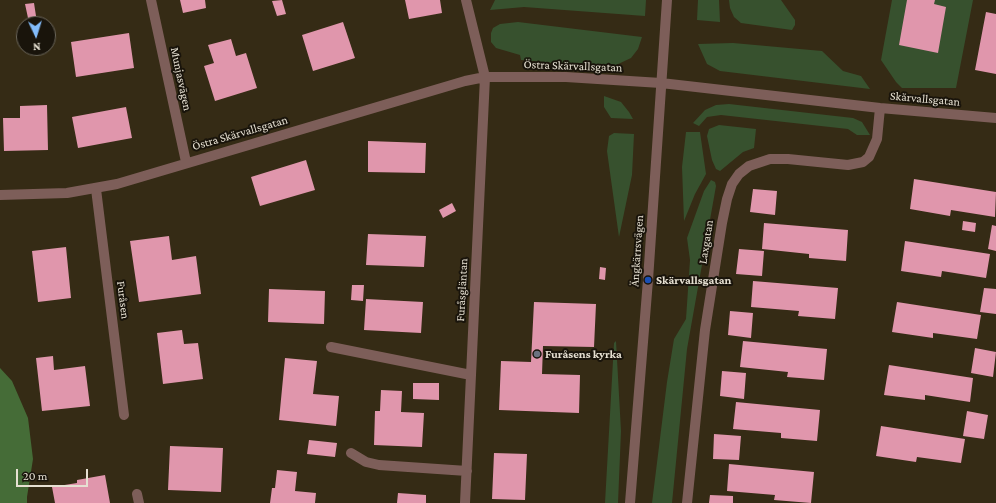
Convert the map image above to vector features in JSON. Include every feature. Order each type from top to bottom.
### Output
[{"type":"street","name":"Munjasvägen","points":[[151,0],[186,162]]},
{"type":"street","points":[[466,0],[485,77]]},
{"type":"street","name":"Ängkärrsvägen","points":[[630,503],[648,280],[667,0]]},
{"type":"street","name":"Östra Skärvallsgatan","points":[[0,195],[67,193],[96,190],[186,162],[465,81],[485,77],[566,77],[661,83]]},
{"type":"street","name":"Furåsgläntan","points":[[465,503],[485,77]]},
{"type":"street","name":"Skärvallsgatan","points":[[661,83],[880,108],[996,118]]},
{"type":"street","name":"Laxgatan","points":[[688,503],[705,330],[725,211],[732,184],[738,174],[748,166],[770,159],[848,165],[863,162],[869,157],[877,139],[880,108]]},
{"type":"street","name":"Furåsen","points":[[96,190],[124,414]]},
{"type":"street","points":[[331,347],[471,375]]},
{"type":"street","points":[[351,453],[366,462],[379,465],[467,471]]},
{"type":"green space","points":[[495,0],[646,0],[645,16],[524,7],[490,10]]},
{"type":"green space","points":[[698,0],[719,0],[720,22],[697,20]]},
{"type":"green space","points":[[729,0],[781,0],[795,20],[795,25],[792,30],[741,23],[734,17],[730,8]]},
{"type":"green space","points":[[892,0],[973,0],[956,88],[902,88],[896,82],[881,60]]},
{"type":"green space","points":[[518,22],[642,37],[638,49],[631,58],[614,66],[594,67],[521,60],[520,55],[496,48],[491,42],[491,33],[493,28],[500,24]]},
{"type":"green space","points":[[733,43],[822,51],[843,71],[861,76],[870,89],[720,71],[707,64],[698,44]]},
{"type":"green space","points":[[604,96],[621,102],[633,119],[611,118],[604,107]]},
{"type":"green space","points":[[729,104],[853,118],[862,122],[870,135],[857,135],[848,129],[721,115],[707,117],[699,126],[693,123],[705,110],[716,105]]},
{"type":"green space","points":[[719,125],[756,129],[754,148],[743,152],[720,171],[716,169],[712,160],[707,136],[709,129]]},
{"type":"green space","points":[[686,132],[700,132],[706,174],[695,194],[684,221],[682,167]]},
{"type":"green space","points":[[614,133],[634,134],[632,175],[619,237],[607,151],[609,136]]},
{"type":"green space","points":[[711,180],[715,182],[716,186],[687,349],[672,503],[652,503],[667,382],[674,339],[686,319],[690,260],[687,238],[704,191]]},
{"type":"green space","points":[[616,341],[621,431],[618,503],[605,503],[614,343]]},
{"type":"green space","points":[[0,368],[12,381],[28,418],[33,459],[27,503],[0,503]]},
{"type":"building","points":[[180,0],[205,0],[206,8],[183,13]]},
{"type":"building","points":[[282,0],[286,14],[277,16],[272,1]]},
{"type":"building","points":[[405,0],[440,0],[442,13],[409,19]]},
{"type":"building","points":[[907,0],[935,0],[934,4],[946,7],[938,53],[899,45]]},
{"type":"building","points":[[34,3],[36,16],[28,16],[25,4]]},
{"type":"building","points":[[986,12],[996,14],[996,74],[975,70]]},
{"type":"building","points":[[343,22],[355,58],[313,71],[302,35]]},
{"type":"building","points":[[129,33],[134,68],[76,77],[71,42]]},
{"type":"building","points":[[231,39],[236,56],[246,53],[257,88],[215,101],[204,66],[214,63],[208,45]]},
{"type":"building","points":[[47,105],[48,150],[4,151],[3,118],[20,118],[20,106]]},
{"type":"building","points":[[126,107],[132,138],[78,148],[72,117]]},
{"type":"building","points":[[368,141],[426,143],[425,173],[368,172]]},
{"type":"building","points":[[306,160],[315,190],[260,206],[251,177]]},
{"type":"building","points":[[914,179],[996,192],[995,217],[951,210],[950,216],[910,209]]},
{"type":"building","points":[[753,189],[777,191],[775,215],[750,212]]},
{"type":"building","points":[[452,203],[456,211],[443,218],[439,210]]},
{"type":"building","points":[[963,221],[976,223],[975,232],[962,230]]},
{"type":"building","points":[[764,223],[848,230],[846,261],[809,258],[809,254],[762,249]]},
{"type":"building","points":[[992,225],[996,226],[996,251],[988,249]]},
{"type":"building","points":[[368,234],[426,236],[424,267],[366,265]]},
{"type":"building","points":[[169,236],[172,260],[196,256],[201,294],[139,302],[130,241]]},
{"type":"building","points":[[905,241],[990,254],[986,278],[942,271],[941,277],[901,271]]},
{"type":"building","points":[[66,247],[71,298],[38,302],[32,251]]},
{"type":"building","points":[[739,249],[764,251],[762,276],[736,274]]},
{"type":"building","points":[[600,267],[606,268],[605,280],[599,279]]},
{"type":"building","points":[[753,281],[838,288],[835,319],[798,316],[799,311],[751,307]]},
{"type":"building","points":[[352,285],[364,285],[363,301],[351,300]]},
{"type":"building","points":[[984,288],[996,289],[996,314],[980,312]]},
{"type":"building","points":[[269,289],[325,291],[324,324],[268,322]]},
{"type":"building","points":[[366,299],[423,302],[421,333],[364,330]]},
{"type":"building","name":"Furåsens kyrka","points":[[534,302],[596,304],[594,347],[543,346],[542,374],[580,375],[579,413],[499,410],[501,361],[531,362]]},
{"type":"building","points":[[897,302],[981,315],[977,339],[933,333],[933,338],[892,332]]},
{"type":"building","points":[[730,311],[753,313],[751,338],[728,335]]},
{"type":"building","points":[[182,330],[184,344],[198,343],[203,379],[163,384],[157,333]]},
{"type":"building","points":[[743,341],[827,349],[824,380],[787,377],[788,372],[740,367]]},
{"type":"building","points":[[975,348],[996,352],[993,377],[971,373]]},
{"type":"building","points":[[53,356],[54,370],[85,366],[90,406],[42,411],[36,358]]},
{"type":"building","points":[[285,358],[317,361],[313,394],[339,396],[336,426],[279,420]]},
{"type":"building","points":[[889,365],[973,378],[970,402],[925,395],[925,400],[884,395]]},
{"type":"building","points":[[722,371],[746,373],[744,399],[720,396]]},
{"type":"building","points":[[413,383],[439,383],[439,400],[413,399]]},
{"type":"building","points":[[381,390],[402,391],[401,412],[424,413],[422,447],[374,445],[375,411],[380,411]]},
{"type":"building","points":[[736,402],[820,410],[817,441],[781,438],[781,433],[733,429]]},
{"type":"building","points":[[967,411],[988,415],[984,439],[963,436]]},
{"type":"building","points":[[881,426],[965,439],[961,463],[917,457],[916,462],[876,456]]},
{"type":"building","points":[[714,434],[741,436],[739,460],[713,459]]},
{"type":"building","points":[[309,440],[337,443],[335,457],[307,454]]},
{"type":"building","points":[[170,446],[223,448],[221,492],[168,490]]},
{"type":"building","points":[[494,453],[527,454],[525,500],[492,499]]},
{"type":"building","points":[[729,464],[814,472],[811,503],[774,500],[775,495],[727,491]]},
{"type":"building","points":[[277,470],[297,472],[295,491],[316,493],[315,503],[270,503],[272,488],[275,488]]},
{"type":"building","points":[[105,475],[110,503],[55,503],[52,487],[77,483],[77,480]]},
{"type":"building","points":[[398,493],[426,495],[426,503],[397,503]]},
{"type":"building","points":[[710,495],[733,496],[733,503],[709,503]]},
{"type":"place","name":"Skärvallsgatan","points":[[648,280]]},
{"type":"place","name":"Furåsens kyrka","points":[[537,354]]}]
